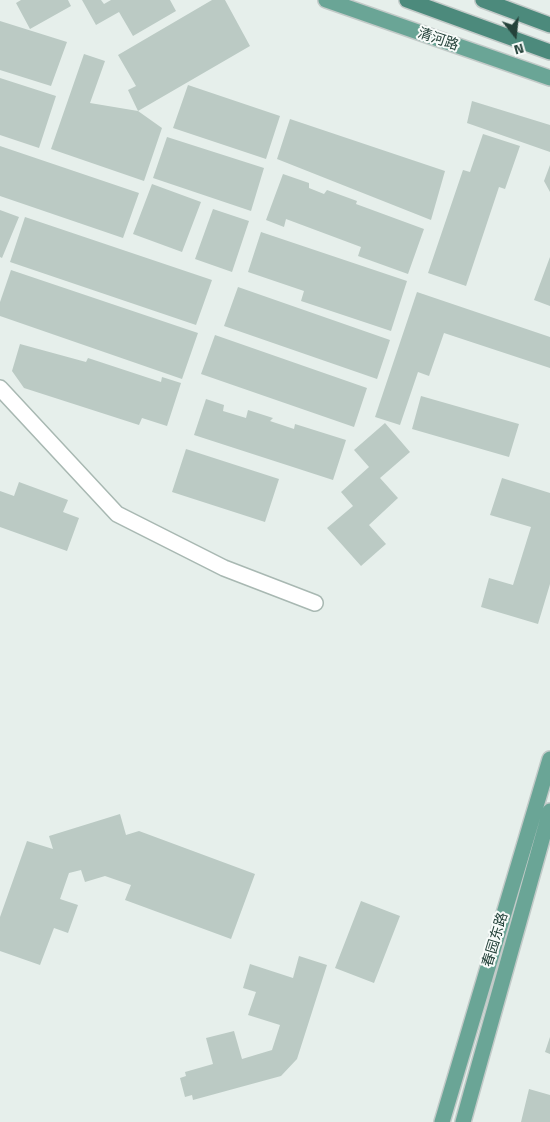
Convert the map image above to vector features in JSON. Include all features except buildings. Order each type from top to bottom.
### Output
[{"type":"highway","points":[[408,0],[550,52]]},
{"type":"highway","points":[[483,0],[550,25]]},
{"type":"main road","name":"清河路","points":[[326,0],[550,78]]},
{"type":"main road","name":"春园东路","points":[[442,1122],[550,759]]},
{"type":"main road","name":"春园东路","points":[[463,1122],[550,811]]},
{"type":"street","points":[[0,388],[117,514],[224,568],[315,603]]}]
